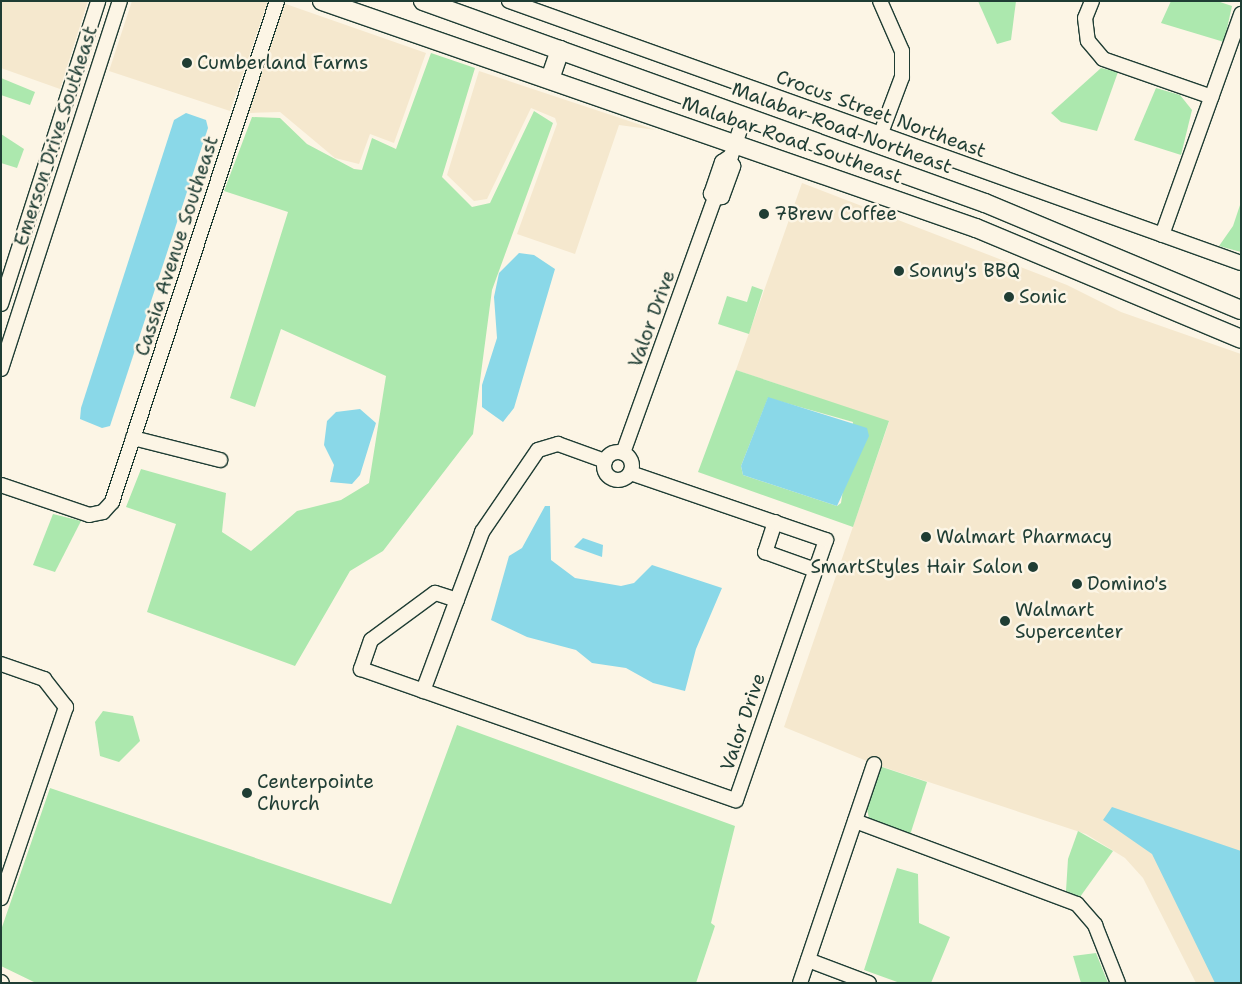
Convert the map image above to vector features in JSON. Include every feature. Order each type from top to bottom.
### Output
[{"type":"main road","name":"Malabar Road Southeast","points":[[322,1],[735,142],[976,228],[1241,339]]},
{"type":"main road","name":"Malabar Road Northeast","points":[[423,1],[986,202],[1241,310]]},
{"type":"main road","points":[[550,79],[560,50]]},
{"type":"street","name":"Emerson Drive Southeast","points":[[1,304],[98,1]]},
{"type":"street","name":"Emerson Drive Southeast","points":[[1,369],[120,1]]},
{"type":"street","name":"Cassia Avenue Southeast","points":[[1,485],[89,515],[102,512],[112,502],[277,1]]},
{"type":"street","name":"Crocus Street Northeast","points":[[509,1],[1241,263]]},
{"type":"street","points":[[880,1],[902,51],[902,77],[881,133]]},
{"type":"street","points":[[1092,1],[1085,18],[1088,41],[1103,59],[1212,97]]},
{"type":"street","points":[[1162,235],[1241,14]]},
{"type":"street","name":"Valor Drive","points":[[623,453],[715,198],[722,198],[733,166],[729,159],[745,115]]},
{"type":"street","points":[[133,438],[220,460]]},
{"type":"street","points":[[423,691],[482,532],[538,450],[558,444],[604,461],[614,452],[623,453],[630,459],[630,473]]},
{"type":"street","name":"Valor Drive","points":[[457,600],[435,594],[371,640],[361,670],[736,800],[826,540],[630,473],[620,480],[611,478],[604,461]]},
{"type":"street","points":[[775,522],[765,552],[815,570]]},
{"type":"street","points":[[1,664],[44,679],[66,707],[1,898]]},
{"type":"street","points":[[800,983],[874,764]]},
{"type":"street","points":[[855,821],[1076,904],[1094,925],[1118,983]]},
{"type":"street","points":[[808,960],[869,983]]},
{"type":"shaded area","points":[[1,1],[88,1],[60,89],[1,68]]},
{"type":"shaded area","points":[[132,1],[268,1],[230,111],[109,71]]},
{"type":"shaded area","points":[[283,3],[426,53],[394,143],[370,134],[359,164],[335,158],[280,112],[249,113],[239,138]]},
{"type":"shaded area","points":[[479,71],[656,130],[619,125],[575,254],[517,234],[557,124],[555,118],[531,108],[487,199],[474,201],[447,175]]},
{"type":"shaded area","points":[[802,183],[1067,285],[1121,312],[1241,354],[1241,983],[1196,983],[1143,878],[1125,858],[1086,834],[874,764],[784,727],[889,422],[736,370]]},
{"type":"green space","points":[[978,1],[1016,1],[1011,40],[997,44]]},
{"type":"green space","points":[[1171,1],[1217,1],[1232,6],[1224,42],[1161,23]]},
{"type":"green space","points":[[431,53],[475,68],[442,177],[472,207],[490,203],[534,111],[553,123],[492,290],[473,434],[383,551],[350,571],[295,666],[147,612],[176,524],[126,507],[141,469],[226,493],[222,532],[251,551],[297,511],[341,500],[369,483],[386,376],[281,329],[255,407],[230,398],[288,212],[224,191],[252,117],[280,118],[307,144],[354,169],[362,170],[372,138],[396,149]]},
{"type":"green space","points":[[1101,68],[1118,72],[1097,131],[1061,122],[1051,113]]},
{"type":"green space","points":[[1,78],[35,92],[30,105],[1,95]]},
{"type":"green space","points":[[1156,88],[1180,95],[1192,110],[1181,155],[1134,140]]},
{"type":"green space","points":[[1,134],[24,149],[17,168],[1,163]]},
{"type":"green space","points":[[1241,202],[1241,252],[1219,246],[1233,226]]},
{"type":"green space","points":[[752,286],[763,290],[749,334],[718,324],[727,296],[747,302]]},
{"type":"green space","points":[[736,370],[889,421],[853,527],[698,472]],"holes":[[[768,398],[853,422],[841,503],[837,506],[743,475],[741,466]]]},
{"type":"green space","points":[[53,514],[81,521],[55,572],[33,565]]},
{"type":"green space","points":[[103,711],[133,716],[140,741],[119,762],[100,756],[95,722]]},
{"type":"green space","points":[[457,725],[735,826],[711,923],[715,926],[696,983],[36,983],[1,966],[1,930],[50,788],[391,904]]},
{"type":"green space","points":[[879,766],[927,782],[910,835],[869,818],[866,805]]},
{"type":"green space","points":[[1078,831],[1113,851],[1080,897],[1066,891],[1068,859]]},
{"type":"green space","points":[[897,868],[918,874],[919,923],[950,937],[931,983],[900,983],[864,970]]},
{"type":"green space","points":[[1096,953],[1108,983],[1081,983],[1073,956]]},
{"type":"water","points":[[186,113],[206,120],[208,128],[110,426],[102,428],[80,419],[81,408],[174,120]]},
{"type":"water","points":[[519,253],[534,255],[555,269],[514,408],[503,422],[482,407],[482,385],[497,338],[494,297],[499,273]]},
{"type":"water","points":[[768,397],[867,428],[869,436],[837,506],[743,475],[741,466]]},
{"type":"water","points":[[360,409],[376,423],[360,475],[352,484],[330,482],[334,465],[324,445],[327,421],[336,412]]},
{"type":"water","points":[[545,506],[550,506],[551,560],[575,578],[621,586],[634,583],[652,565],[722,588],[696,649],[685,691],[653,683],[626,668],[592,663],[576,650],[527,637],[491,620],[509,556],[522,548]]},
{"type":"water","points":[[583,538],[603,545],[602,557],[574,547]]},
{"type":"water","points":[[1112,807],[1241,851],[1241,983],[1215,983],[1152,854],[1103,820]]},
{"type":"place","name":"Cumberland Farms","points":[[187,63]]},
{"type":"place","name":"7Brew Coffee","points":[[764,214]]},
{"type":"place","name":"Sonny's BBQ","points":[[899,271]]},
{"type":"place","name":"Sonic","points":[[1009,297]]},
{"type":"place","name":"Walmart Pharmacy","points":[[926,537]]},
{"type":"place","name":"SmartStyles Hair Salon","points":[[1033,567]]},
{"type":"place","name":"Domino's","points":[[1077,584]]},
{"type":"place","name":"Walmart Supercenter","points":[[1005,621]]},
{"type":"place","name":"Centerpointe Church","points":[[247,793]]}]
